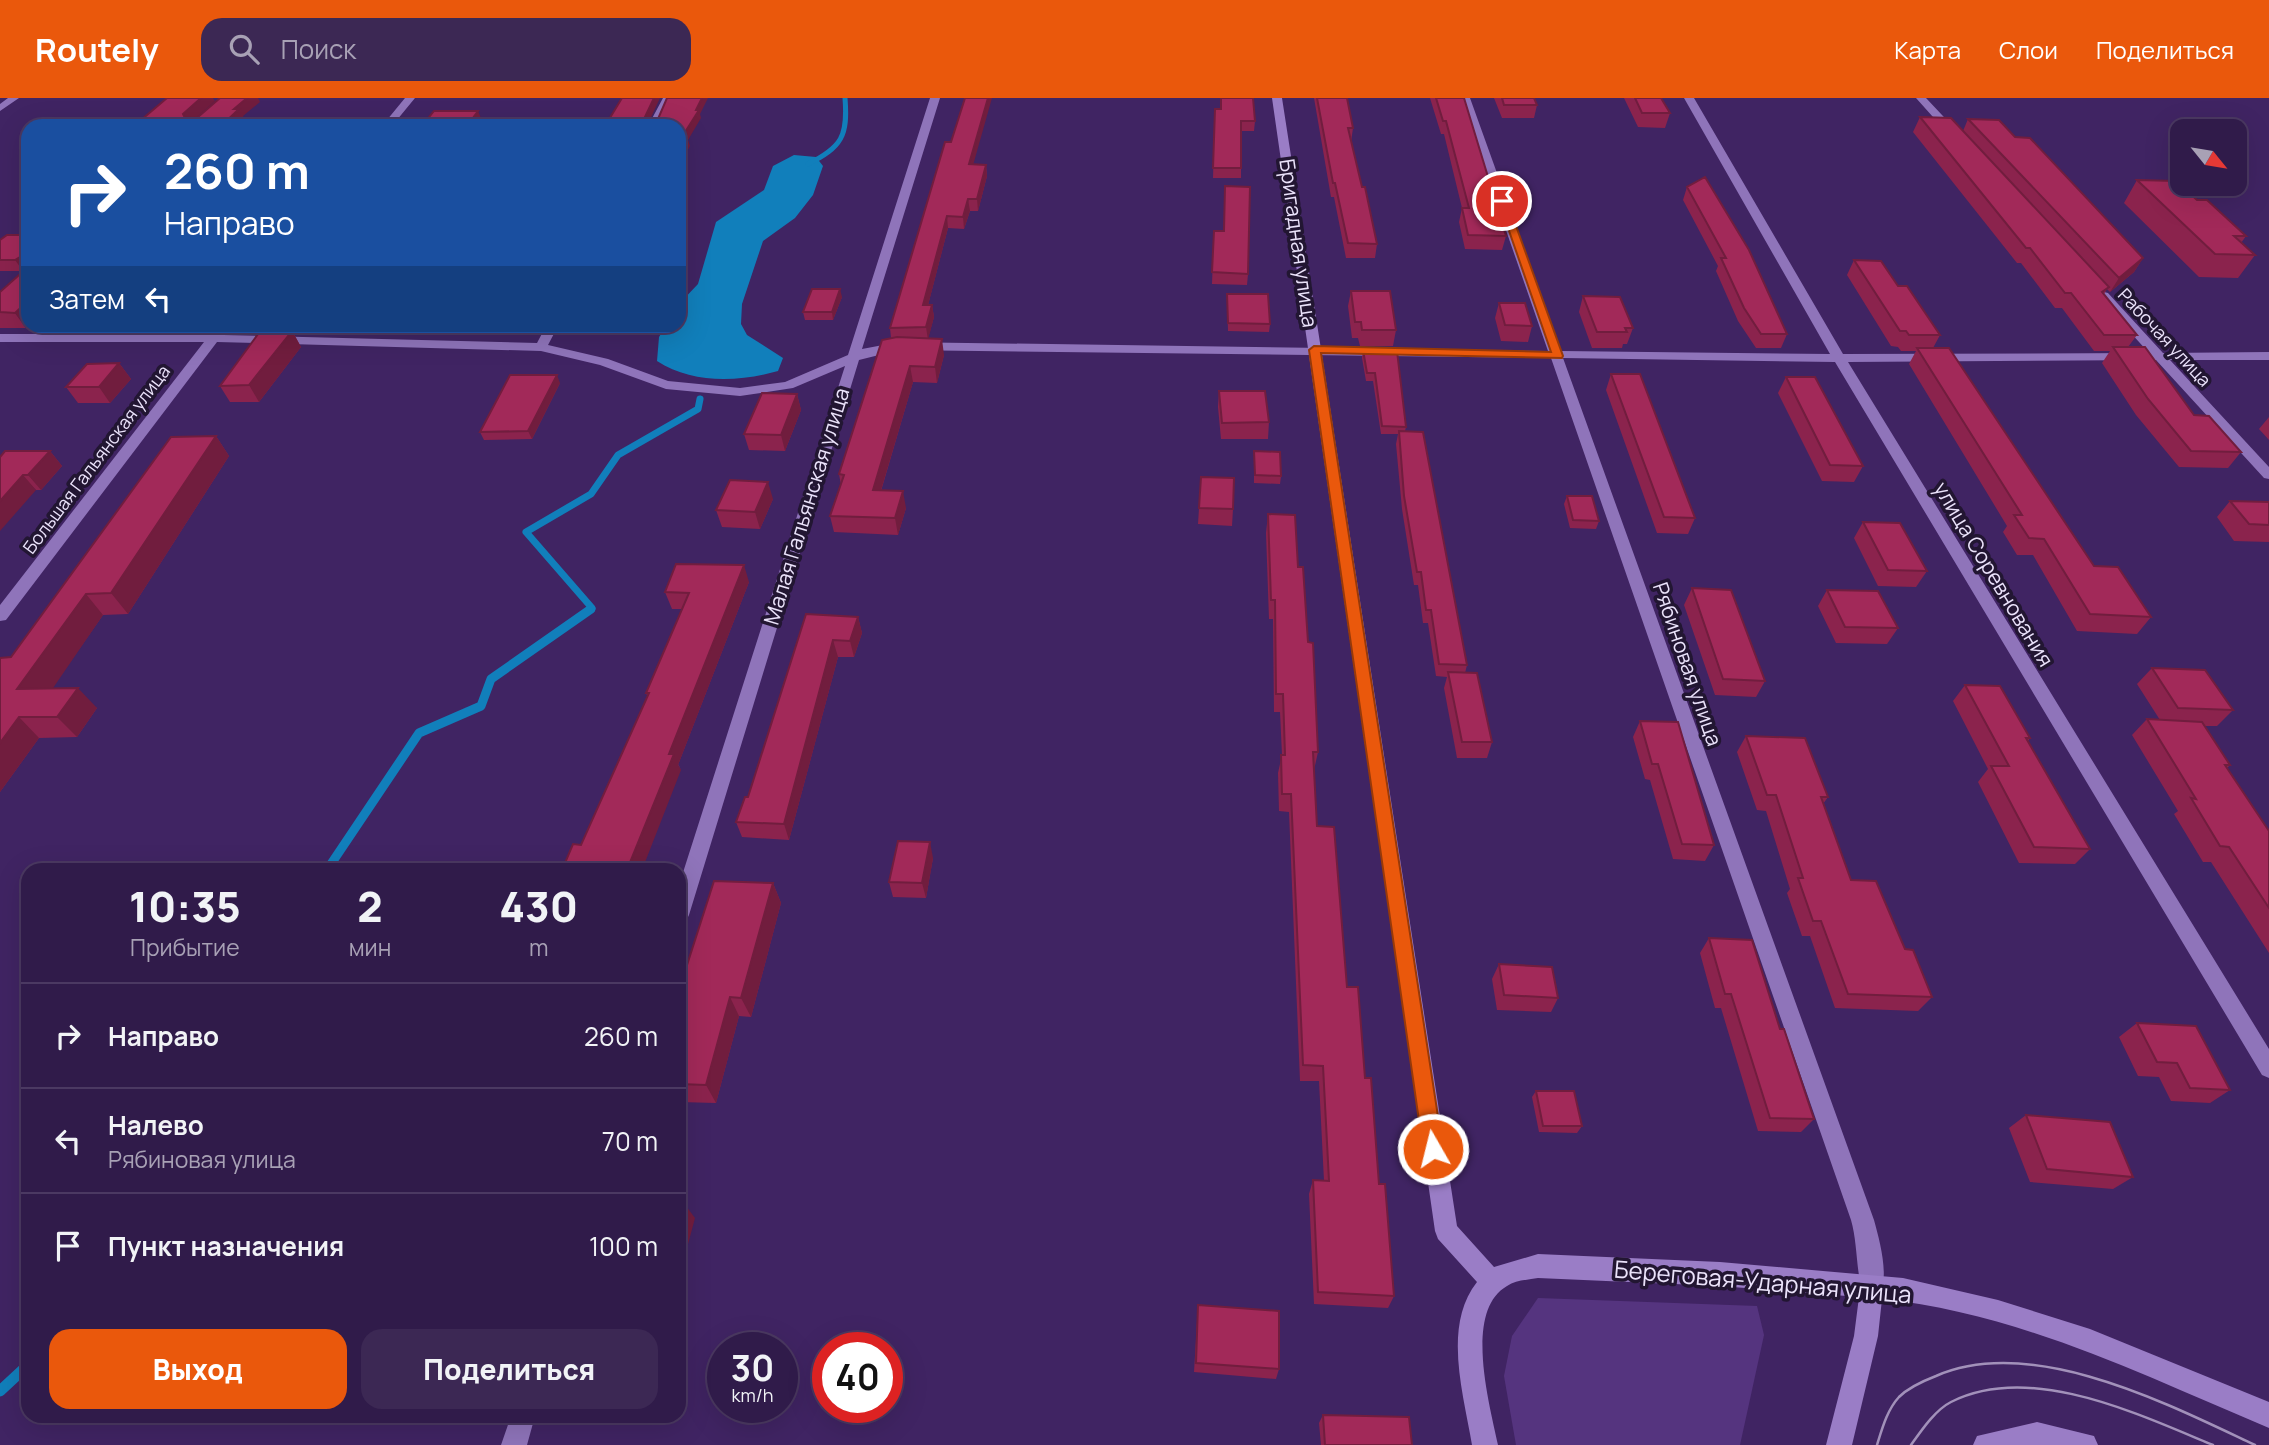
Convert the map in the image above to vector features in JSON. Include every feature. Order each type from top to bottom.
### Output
[{"type":"street","points":[[0,108],[13,98]]},
{"type":"street","points":[[393,119],[410,98]]},
{"type":"street","points":[[657,119],[668,98]]},
{"type":"street","name":"Малая Гальянская улица","points":[[686,892],[935,98]]},
{"type":"street","name":"Бригадная улица","points":[[1278,98],[1446,1231],[1492,1282]]},
{"type":"street","name":"Рябиновая улица","points":[[1465,98],[1871,1245],[1872,1288]]},
{"type":"street","name":"улица Соревнования","points":[[1689,98],[1839,358],[2269,1068]]},
{"type":"street","points":[[1921,98],[1967,148]]},
{"type":"street","name":"Рабочая улица","points":[[2095,286],[2269,475]]},
{"type":"street","name":"Большая Гальянская улица","points":[[0,616],[217,333]]},
{"type":"street","points":[[541,347],[548,333]]},
{"type":"street","points":[[0,338],[212,338],[541,347],[604,362],[666,385],[740,392],[788,385],[852,358],[899,346],[1314,350],[1558,356],[2269,356]]},
{"type":"street","name":"Береговая-Ударная улица","points":[[1492,1282],[1515,1270],[1538,1266],[1768,1277],[1901,1290],[1987,1309],[2083,1336],[2182,1375],[2269,1415]]},
{"type":"street","points":[[1485,1445],[1471,1354],[1472,1311],[1492,1282]]},
{"type":"street","points":[[1839,1445],[1866,1336],[1872,1288]]},
{"type":"street","points":[[514,1445],[521,1423]]},
{"type":"street","points":[[1986,1445],[2038,1435],[2085,1445]]},
{"type":"shaded area","points":[[1538,1298],[1757,1306],[1764,1335],[1740,1445],[1516,1445],[1504,1376],[1512,1336]]},
{"type":"water","points":[[794,155],[816,157],[823,166],[813,195],[795,218],[763,241],[742,304],[741,324],[747,335],[783,358],[778,371],[748,377],[716,379],[685,374],[657,361],[662,333],[686,333],[686,297],[698,284],[716,222],[764,190],[773,166]]},
{"type":"building","points":[[167,98],[201,98],[183,114],[185,118],[198,117],[220,98],[247,98],[234,109],[239,109],[228,119],[142,119]]},
{"type":"building","points":[[622,98],[654,98],[644,119],[609,119]]},
{"type":"building","points":[[667,98],[702,98],[696,110],[699,110],[686,131],[686,119],[658,119]]},
{"type":"building","points":[[965,98],[988,98],[969,164],[986,165],[977,199],[968,199],[963,217],[947,216],[923,305],[932,305],[926,327],[890,328],[945,142],[951,142]]},
{"type":"building","points":[[1221,98],[1253,98],[1255,121],[1241,121],[1241,168],[1213,168],[1215,109],[1221,109]]},
{"type":"building","points":[[1317,98],[1347,98],[1353,128],[1348,128],[1362,187],[1365,187],[1377,244],[1348,243],[1333,183]]},
{"type":"building","points":[[1436,98],[1464,98],[1506,236],[1468,235],[1462,208],[1469,208],[1446,121],[1443,121]]},
{"type":"building","points":[[1502,98],[1534,98],[1537,105],[1504,105]]},
{"type":"building","points":[[1635,98],[1661,98],[1670,113],[1642,113]]},
{"type":"building","points":[[434,111],[478,111],[472,119],[428,119]]},
{"type":"building","points":[[1920,117],[1951,118],[2109,287],[2102,292],[2137,335],[2104,335],[2071,293],[2065,293],[2030,248],[2026,248]]},
{"type":"building","points":[[1968,119],[1999,120],[2015,137],[2030,138],[2143,258],[2119,278]]},
{"type":"building","points":[[1705,177],[1749,250],[1787,334],[1761,334],[1744,308],[1721,258],[1726,258],[1687,187]]},
{"type":"building","points":[[2137,180],[2170,181],[2170,196],[2193,196],[2197,200],[2207,200],[2246,236],[2234,236],[2255,255],[2215,254]]},
{"type":"building","points":[[1225,186],[1250,187],[1248,274],[1212,272],[1214,231],[1224,231]]},
{"type":"building","points":[[7,235],[21,235],[21,258],[0,260],[0,240]]},
{"type":"building","points":[[1854,260],[1881,261],[1898,286],[1907,286],[1940,335],[1909,335],[1906,331],[1900,331]]},
{"type":"building","points":[[21,275],[21,307],[15,313],[0,312],[0,292]]},
{"type":"building","points":[[812,289],[840,289],[832,312],[803,312]]},
{"type":"building","points":[[1351,291],[1390,291],[1396,330],[1362,330],[1361,322],[1355,322]]},
{"type":"building","points":[[1227,294],[1268,294],[1270,324],[1228,323]]},
{"type":"building","points":[[1583,296],[1620,297],[1633,328],[1625,328],[1627,332],[1597,332]]},
{"type":"building","points":[[1499,303],[1525,303],[1532,326],[1505,325]]},
{"type":"building","points":[[259,333],[290,333],[249,385],[220,386]]},
{"type":"building","points":[[897,337],[942,339],[935,367],[910,366],[873,490],[903,491],[895,518],[830,516],[844,475],[839,474],[882,340]]},
{"type":"building","points":[[2113,347],[2145,347],[2194,415],[2209,416],[2241,452],[2191,451],[2148,399]]},
{"type":"building","points":[[1917,348],[1949,348],[2094,566],[2118,567],[2151,617],[2090,614],[2044,539],[2029,538],[2014,515],[2022,515]]},
{"type":"building","points":[[1363,350],[1397,351],[1406,427],[1382,426],[1375,373],[1367,373]]},
{"type":"building","points":[[119,363],[99,387],[66,387],[87,364]]},
{"type":"building","points":[[1611,374],[1640,374],[1695,518],[1664,517]]},
{"type":"building","points":[[510,375],[557,375],[528,431],[480,432]]},
{"type":"building","points":[[1786,377],[1815,377],[1863,466],[1830,465]]},
{"type":"building","points":[[1219,391],[1265,391],[1269,422],[1222,423]]},
{"type":"building","points":[[762,393],[797,394],[781,435],[744,434]]},
{"type":"building","points":[[1399,431],[1423,432],[1467,665],[1439,664],[1431,610],[1426,610],[1421,572],[1417,572],[1404,496]]},
{"type":"building","points":[[216,436],[111,593],[86,594],[17,689],[78,688],[57,717],[19,717],[0,743],[0,658],[11,657],[171,437]]},
{"type":"building","points":[[5,451],[50,451],[28,475],[23,475],[0,501],[0,457]]},
{"type":"building","points":[[1254,451],[1280,452],[1281,476],[1255,475]]},
{"type":"building","points":[[1201,477],[1234,478],[1233,509],[1199,508]]},
{"type":"building","points":[[730,480],[768,482],[755,512],[716,510]]},
{"type":"building","points":[[1567,496],[1592,496],[1599,521],[1573,520]]},
{"type":"building","points":[[2230,501],[2269,502],[2269,525],[2249,524]]},
{"type":"building","points":[[1268,514],[1295,515],[1298,567],[1303,567],[1308,642],[1313,643],[1318,752],[1313,752],[1317,826],[1334,827],[1347,987],[1358,987],[1365,1078],[1371,1078],[1379,1184],[1385,1184],[1394,1296],[1318,1292],[1313,1180],[1329,1181],[1323,1066],[1303,1065],[1291,794],[1282,794],[1281,755],[1285,755],[1283,694],[1276,694],[1275,600],[1271,600]]},
{"type":"building","points":[[1863,522],[1900,523],[1927,571],[1888,570]]},
{"type":"building","points":[[676,564],[744,565],[669,754],[674,754],[630,863],[565,863],[573,844],[581,845],[649,693],[646,693],[689,593],[665,592]]},
{"type":"building","points":[[1692,588],[1731,590],[1765,681],[1723,679]]},
{"type":"building","points":[[1827,590],[1878,591],[1898,628],[1845,627]]},
{"type":"building","points":[[806,614],[858,617],[850,641],[833,640],[784,824],[736,822],[745,797],[748,797]]},
{"type":"building","points":[[2152,668],[2205,670],[2233,710],[2178,708]]},
{"type":"building","points":[[1448,672],[1477,673],[1492,742],[1462,742]]},
{"type":"building","points":[[1965,685],[2000,686],[2030,738],[2026,738],[2090,849],[2034,847],[1991,766],[2009,766]]},
{"type":"building","points":[[2147,719],[2202,722],[2230,765],[2225,765],[2269,831],[2269,908],[2229,847],[2220,846],[2191,798],[2196,799]]},
{"type":"building","points":[[1640,721],[1678,722],[1714,845],[1682,844],[1658,764],[1652,764]]},
{"type":"building","points":[[1746,736],[1805,738],[1828,797],[1821,797],[1851,880],[1876,881],[1905,949],[1913,950],[1932,997],[1848,994],[1821,921],[1813,921],[1798,878],[1803,878],[1776,795],[1767,795]]},
{"type":"building","points":[[898,841],[930,842],[922,883],[889,882]]},
{"type":"building","points":[[714,881],[773,883],[741,998],[730,997],[706,1085],[686,1084],[686,968]]},
{"type":"building","points":[[1709,938],[1752,940],[1780,1029],[1784,1029],[1814,1119],[1770,1118],[1731,994],[1725,994]]},
{"type":"building","points":[[1499,964],[1552,967],[1558,998],[1504,995]]},
{"type":"building","points":[[2137,1023],[2196,1026],[2230,1090],[2190,1088],[2177,1063],[2157,1062]]},
{"type":"building","points":[[1536,1091],[1574,1091],[1582,1126],[1543,1126]]},
{"type":"building","points":[[2026,1115],[2110,1122],[2133,1177],[2047,1169]]},
{"type":"building","points":[[1198,1305],[1279,1311],[1279,1369],[1196,1363]]},
{"type":"building","points":[[1323,1415],[1409,1417],[1412,1445],[1325,1445]]},
{"type":"waterway","points":[[808,164],[829,152],[840,139],[844,131],[845,98]]},
{"type":"waterway","points":[[588,611],[592,608],[526,532],[591,494],[618,455],[698,409],[700,399]]},
{"type":"waterway","points":[[332,863],[419,733],[481,706],[491,679],[591,609]]},
{"type":"waterway","points":[[0,1391],[21,1372]]},
{"type":"tram line","points":[[1877,1445],[1891,1408],[1899,1397],[1912,1387],[1936,1376],[1974,1365],[2014,1363],[2099,1379],[2182,1411],[2255,1445]]},
{"type":"tram line","points":[[1911,1445],[1934,1415],[1951,1402],[1982,1391],[2015,1387],[2084,1397],[2118,1407],[2213,1445]]},
{"type":"route","points":[[1433,1149],[1314,350],[1558,356],[1502,201]]}]
